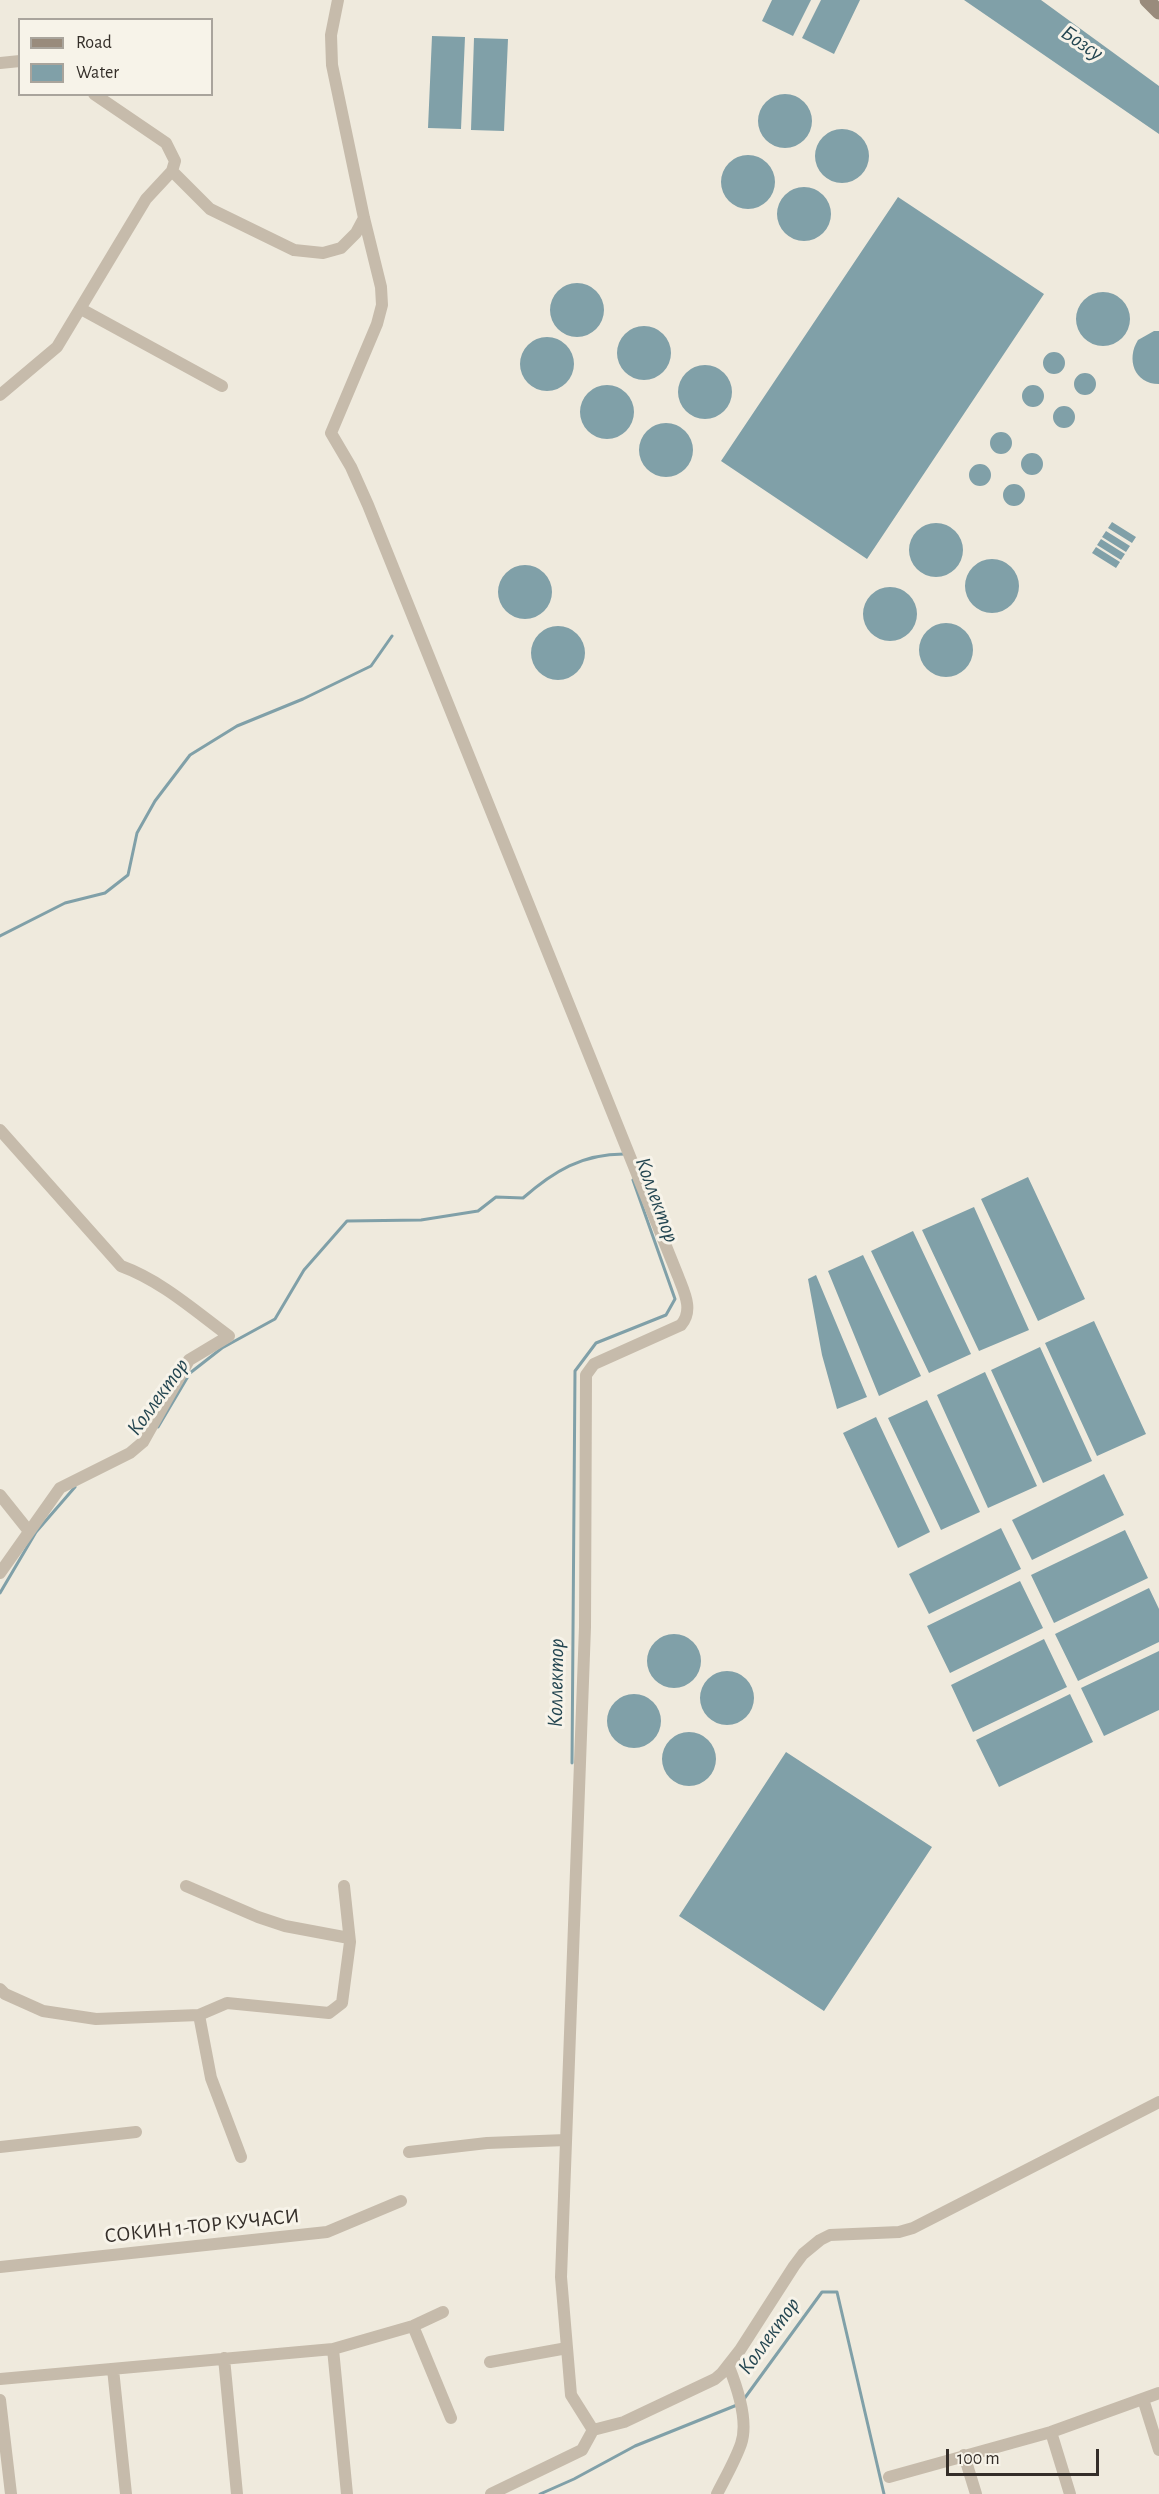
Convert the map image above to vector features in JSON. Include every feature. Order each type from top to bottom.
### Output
[{"type":"main road","points":[[1147,0],[1159,12]]},
{"type":"street","points":[[338,0],[331,35],[332,65],[381,287],[381,314],[331,433],[351,467],[368,505],[678,1276],[688,1311],[687,1318],[681,1325],[594,1364],[586,1375],[585,1627],[561,2277],[571,2394],[592,2430]]},
{"type":"street","points":[[0,63],[18,61]]},
{"type":"street","points":[[0,394],[57,347],[146,199],[172,171],[175,161],[166,143],[97,96]]},
{"type":"street","points":[[172,171],[210,209],[294,250],[323,253],[341,248],[356,233],[364,218]]},
{"type":"street","points":[[81,309],[222,386]]},
{"type":"street","points":[[0,1573],[28,1530],[60,1488],[130,1453],[143,1442],[189,1360],[229,1336],[165,1288],[141,1273],[122,1266],[1,1134]]},
{"type":"street","points":[[0,1495],[28,1530]]},
{"type":"street","points":[[186,1886],[285,1926],[349,1938]]},
{"type":"street","points":[[0,1989],[5,1994],[43,2011],[96,2019],[199,2014],[227,2002],[329,2013],[342,2003],[349,1938],[344,1886]]},
{"type":"street","points":[[199,2014],[211,2078],[241,2157]]},
{"type":"street","points":[[491,2494],[582,2450],[592,2430],[624,2422],[715,2379],[729,2367],[803,2254],[820,2240],[830,2235],[899,2232],[913,2228],[1159,2102]]},
{"type":"street","points":[[0,2147],[136,2132]]},
{"type":"street","points":[[409,2152],[486,2143],[566,2140]]},
{"type":"street","name":"СОКИН 1-ТОР KУЧАСИ","points":[[0,2267],[327,2232],[401,2200]]},
{"type":"street","points":[[0,2379],[333,2349],[413,2326],[443,2312]]},
{"type":"street","points":[[413,2326],[451,2418]]},
{"type":"street","points":[[490,2362],[567,2348]]},
{"type":"street","points":[[333,2349],[347,2494]]},
{"type":"street","points":[[224,2358],[237,2494]]},
{"type":"street","points":[[717,2494],[742,2442],[740,2403],[729,2367]]},
{"type":"street","points":[[112,2369],[126,2494]]},
{"type":"street","points":[[889,2477],[1051,2432],[1159,2393]]},
{"type":"street","points":[[1143,2399],[1159,2450]]},
{"type":"street","points":[[0,2400],[11,2494]]},
{"type":"street","points":[[1051,2432],[1070,2494]]},
{"type":"street","points":[[964,2455],[976,2494]]},
{"type":"water","points":[[772,0],[811,0],[793,36],[762,21]]},
{"type":"water","points":[[821,0],[860,0],[834,54],[802,38]]},
{"type":"water","name":"Бозсу","points":[[964,0],[1041,0],[1159,86],[1159,134]]},
{"type":"water","points":[[432,36],[465,37],[461,129],[428,128]]},
{"type":"water","points":[[474,38],[508,39],[504,131],[471,130]]},
{"type":"water","points":[[785,94],[795,96],[804,102],[810,111],[812,121],[810,131],[804,140],[795,146],[785,148],[775,146],[766,140],[760,131],[758,121],[760,111],[766,102],[775,96]]},
{"type":"water","points":[[842,129],[852,131],[861,137],[867,146],[869,156],[867,166],[861,175],[852,181],[842,183],[832,181],[823,175],[817,166],[815,156],[817,146],[823,137],[832,131]]},
{"type":"water","points":[[748,155],[758,157],[767,163],[773,172],[775,182],[773,192],[767,201],[758,207],[748,209],[738,207],[729,201],[723,192],[721,182],[723,172],[729,163],[738,157]]},
{"type":"water","points":[[804,187],[814,189],[823,195],[829,204],[831,214],[829,224],[823,233],[814,239],[804,241],[794,239],[785,233],[779,224],[777,214],[779,204],[785,195],[794,189]]},
{"type":"water","points":[[898,197],[1044,294],[867,559],[721,461]]},
{"type":"water","points":[[577,283],[587,285],[596,291],[602,300],[604,310],[602,320],[596,329],[587,335],[577,337],[567,335],[558,329],[552,320],[550,310],[552,300],[558,291],[567,285]]},
{"type":"water","points":[[1103,292],[1113,294],[1122,300],[1128,309],[1130,319],[1128,329],[1122,338],[1113,344],[1103,346],[1093,344],[1084,338],[1078,329],[1076,319],[1078,309],[1084,300],[1093,294]]},
{"type":"water","points":[[644,326],[654,328],[663,334],[669,343],[671,353],[669,363],[663,372],[654,378],[644,380],[634,378],[625,372],[619,363],[617,353],[619,343],[625,334],[634,328]]},
{"type":"water","points":[[1154,331],[1159,331],[1159,384],[1143,380],[1138,375],[1133,362],[1134,347],[1138,340]]},
{"type":"water","points":[[547,337],[557,339],[566,345],[572,354],[574,364],[572,374],[566,383],[557,389],[547,391],[537,389],[528,383],[522,374],[520,364],[522,354],[528,345],[537,339]]},
{"type":"water","points":[[1054,352],[1062,355],[1065,363],[1062,371],[1054,374],[1046,371],[1043,363],[1046,355]]},
{"type":"water","points":[[705,365],[715,367],[724,373],[730,382],[732,392],[730,402],[724,411],[715,417],[705,419],[695,417],[686,411],[680,402],[678,392],[680,382],[686,373],[695,367]]},
{"type":"water","points":[[1085,373],[1093,376],[1096,384],[1093,392],[1085,395],[1077,392],[1074,384],[1077,376]]},
{"type":"water","points":[[607,385],[617,387],[626,393],[632,402],[634,412],[632,422],[626,431],[617,437],[607,439],[597,437],[588,431],[582,422],[580,412],[582,402],[588,393],[597,387]]},
{"type":"water","points":[[1033,385],[1041,388],[1044,396],[1041,404],[1033,407],[1025,404],[1022,396],[1025,388]]},
{"type":"water","points":[[1064,406],[1072,409],[1075,417],[1072,425],[1064,428],[1056,425],[1053,417],[1056,409]]},
{"type":"water","points":[[666,423],[676,425],[685,431],[691,440],[693,450],[691,460],[685,469],[676,475],[666,477],[656,475],[647,469],[641,460],[639,450],[641,440],[647,431],[656,425]]},
{"type":"water","points":[[1001,432],[1009,435],[1012,443],[1009,451],[1001,454],[993,451],[990,443],[993,435]]},
{"type":"water","points":[[1032,453],[1040,456],[1043,464],[1040,472],[1032,475],[1024,472],[1021,464],[1024,456]]},
{"type":"water","points":[[980,464],[988,467],[991,475],[988,483],[980,486],[972,483],[969,475],[972,467]]},
{"type":"water","points":[[1014,484],[1022,487],[1025,495],[1022,503],[1014,506],[1006,503],[1003,495],[1006,487]]},
{"type":"water","points":[[1112,522],[1136,537],[1132,543],[1108,528]]},
{"type":"water","points":[[936,523],[946,525],[955,531],[961,540],[963,550],[961,560],[955,569],[946,575],[936,577],[926,575],[917,569],[911,560],[909,550],[911,540],[917,531],[926,525]]},
{"type":"water","points":[[1106,531],[1130,546],[1126,552],[1102,537]]},
{"type":"water","points":[[1101,539],[1125,554],[1121,560],[1097,545]]},
{"type":"water","points":[[1096,547],[1120,562],[1116,568],[1092,553]]},
{"type":"water","points":[[992,559],[1002,561],[1011,567],[1017,576],[1019,586],[1017,596],[1011,605],[1002,611],[992,613],[982,611],[973,605],[967,596],[965,586],[967,576],[973,567],[982,561]]},
{"type":"water","points":[[525,565],[535,567],[544,573],[550,582],[552,592],[550,602],[544,611],[535,617],[525,619],[515,617],[506,611],[500,602],[498,592],[500,582],[506,573],[515,567]]},
{"type":"water","points":[[890,587],[900,589],[909,595],[915,604],[917,614],[915,624],[909,633],[900,639],[890,641],[880,639],[871,633],[865,624],[863,614],[865,604],[871,595],[880,589]]},
{"type":"water","points":[[946,623],[956,625],[965,631],[971,640],[973,650],[971,660],[965,669],[956,675],[946,677],[936,675],[927,669],[921,660],[919,650],[921,640],[927,631],[936,625]]},
{"type":"water","points":[[558,626],[568,628],[577,634],[583,643],[585,653],[583,663],[577,672],[568,678],[558,680],[548,678],[539,672],[533,663],[531,653],[533,643],[539,634],[548,628]]},
{"type":"water","points":[[1028,1177],[1085,1299],[1038,1321],[981,1199]]},
{"type":"water","points":[[974,1207],[1029,1330],[979,1351],[922,1230]]},
{"type":"water","points":[[913,1231],[971,1354],[929,1373],[871,1251]]},
{"type":"water","points":[[863,1255],[921,1376],[879,1396],[828,1271]]},
{"type":"water","points":[[816,1275],[867,1397],[837,1409],[822,1355],[808,1279]]},
{"type":"water","points":[[1094,1321],[1146,1434],[1097,1456],[1045,1343]]},
{"type":"water","points":[[1040,1347],[1092,1461],[1043,1483],[991,1370]]},
{"type":"water","points":[[985,1372],[1037,1486],[988,1508],[937,1395]]},
{"type":"water","points":[[927,1400],[980,1512],[941,1530],[888,1418]]},
{"type":"water","points":[[876,1417],[930,1532],[898,1548],[843,1433]]},
{"type":"water","points":[[1104,1474],[1124,1515],[1032,1560],[1012,1520]]},
{"type":"water","points":[[1001,1528],[1021,1569],[929,1614],[909,1574]]},
{"type":"water","points":[[1125,1530],[1148,1578],[1054,1623],[1031,1575]]},
{"type":"water","points":[[1020,1581],[1043,1628],[950,1673],[927,1626]]},
{"type":"water","points":[[1149,1588],[1159,1609],[1159,1642],[1078,1681],[1055,1634]]},
{"type":"water","points":[[674,1634],[684,1636],[693,1642],[699,1651],[701,1661],[699,1671],[693,1680],[684,1686],[674,1688],[664,1686],[655,1680],[649,1671],[647,1661],[649,1651],[655,1642],[664,1636]]},
{"type":"water","points":[[1044,1639],[1067,1687],[973,1732],[951,1685]]},
{"type":"water","points":[[1159,1651],[1159,1710],[1104,1736],[1081,1688]]},
{"type":"water","points":[[727,1671],[737,1673],[746,1679],[752,1688],[754,1698],[752,1708],[746,1717],[737,1723],[727,1725],[717,1723],[708,1717],[702,1708],[700,1698],[702,1688],[708,1679],[717,1673]]},
{"type":"water","points":[[634,1694],[644,1696],[653,1702],[659,1711],[661,1721],[659,1731],[653,1740],[644,1746],[634,1748],[624,1746],[615,1740],[609,1731],[607,1721],[609,1711],[615,1702],[624,1696]]},
{"type":"water","points":[[1070,1694],[1093,1742],[999,1787],[976,1740]]},
{"type":"water","points":[[689,1732],[699,1734],[708,1740],[714,1749],[716,1759],[714,1769],[708,1778],[699,1784],[689,1786],[679,1784],[670,1778],[664,1769],[662,1759],[664,1749],[670,1740],[679,1734]]},
{"type":"water","points":[[786,1752],[932,1847],[824,2011],[679,1916]]},
{"type":"waterway","points":[[0,936],[65,903],[105,893],[128,875],[137,833],[155,801],[190,755],[237,726],[303,699],[371,666],[392,636]]},
{"type":"waterway","name":"Коллектор","points":[[158,1427],[190,1373],[222,1348],[275,1319],[304,1270],[347,1221],[421,1220],[478,1211],[496,1197],[523,1198],[569,1166],[595,1157],[624,1154]]},
{"type":"waterway","name":"Коллектор","points":[[572,1763],[575,1371],[596,1343],[666,1315],[675,1299],[633,1180]]},
{"type":"waterway","name":"Коллектор","points":[[0,1593],[36,1532],[75,1487]]},
{"type":"waterway","name":"Коллектор","points":[[744,2399],[822,2292],[837,2292],[884,2494]]},
{"type":"waterway","name":"Коллектор","points":[[540,2494],[574,2479],[635,2446],[737,2405]]}]
